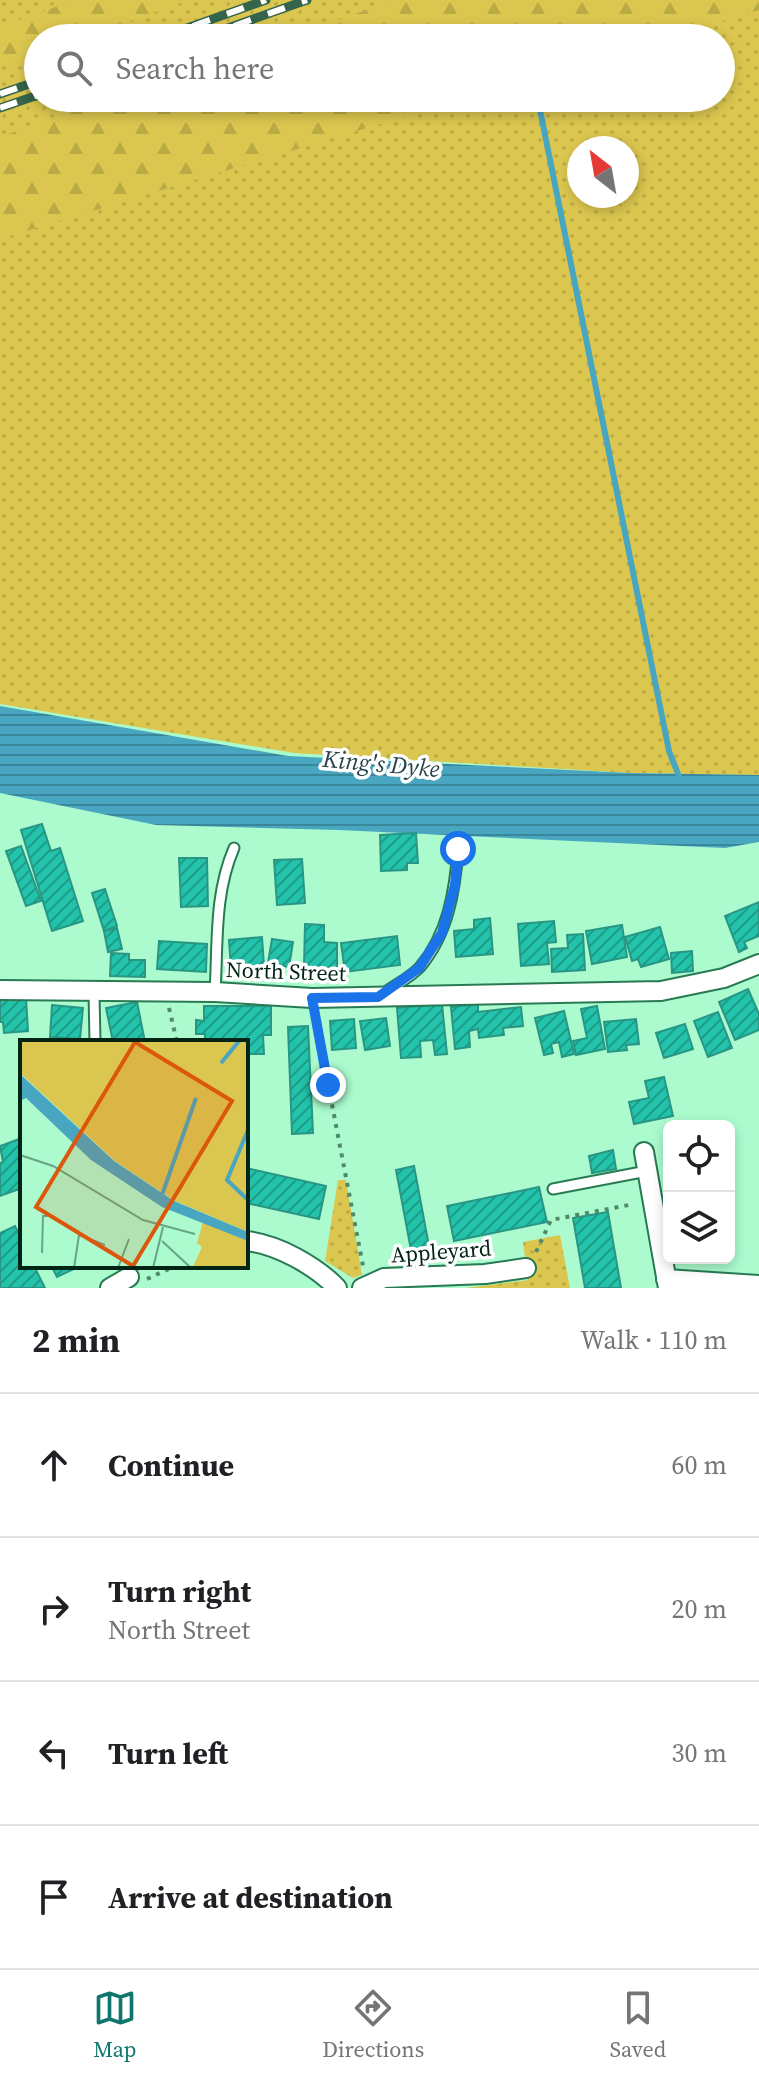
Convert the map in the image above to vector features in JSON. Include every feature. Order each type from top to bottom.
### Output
[{"type":"street","name":"North Street","points":[[0,990],[166,994],[215,992],[312,998],[661,991],[724,978],[759,964]]},
{"type":"street","points":[[646,1162],[667,1284],[759,1285]]},
{"type":"street","points":[[248,1241],[259,1242],[294,1257],[337,1288]]},
{"type":"street","name":"Appleyard","points":[[363,1287],[384,1278],[485,1274],[526,1268]]},
{"type":"street","points":[[110,1288],[136,1279]]},
{"type":"lane","points":[[215,992],[219,902],[224,870],[234,848]]},
{"type":"lane","points":[[378,997],[419,968],[442,933],[455,885],[458,849]]},
{"type":"lane","points":[[94,993],[95,1040]]},
{"type":"lane","points":[[553,1189],[646,1162]]},
{"type":"path","points":[[166,994],[177,1040]]},
{"type":"path","points":[[312,998],[364,1274],[363,1287]]},
{"type":"path","points":[[526,1268],[551,1220],[652,1201]]},
{"type":"path","points":[[136,1279],[169,1268]]},
{"type":"green space","points":[[0,0],[759,0],[759,775],[630,773],[294,753],[0,704]]},
{"type":"green space","points":[[75,0],[189,0],[122,24],[24,24],[24,59],[0,68],[0,27]]},
{"type":"green space","points":[[395,0],[759,0],[759,10],[712,24],[326,24]]},
{"type":"green space","points":[[72,112],[420,112],[0,239],[0,137]]},
{"type":"green space","points":[[338,1180],[346,1180],[362,1275],[353,1278],[325,1261]]},
{"type":"green space","points":[[560,1235],[570,1288],[466,1288],[528,1280],[523,1242]]},
{"type":"water","name":"King's Dyke","points":[[0,706],[288,756],[630,773],[759,775],[759,842],[725,848],[156,825],[0,793]]},
{"type":"building","points":[[42,824],[51,851],[60,848],[83,921],[52,931],[21,830]]},
{"type":"building","points":[[416,833],[418,863],[407,863],[407,870],[381,871],[380,835]]},
{"type":"building","points":[[21,846],[41,901],[26,906],[6,851]]},
{"type":"building","points":[[179,858],[207,858],[208,906],[181,907]]},
{"type":"building","points":[[302,859],[305,903],[277,905],[274,860]]},
{"type":"building","points":[[105,889],[117,926],[104,931],[92,893]]},
{"type":"building","points":[[759,902],[759,936],[744,942],[747,948],[739,952],[725,916]]},
{"type":"building","points":[[490,918],[493,954],[456,957],[454,931],[474,929],[474,920]]},
{"type":"building","points":[[554,921],[556,942],[547,943],[549,964],[521,966],[518,924]]},
{"type":"building","points":[[305,924],[324,925],[324,942],[337,943],[337,968],[304,967]]},
{"type":"building","points":[[622,925],[627,957],[592,964],[586,931]]},
{"type":"building","points":[[660,927],[669,959],[641,967],[638,959],[632,961],[625,937]]},
{"type":"building","points":[[117,928],[122,949],[108,952],[104,931]]},
{"type":"building","points":[[583,934],[585,970],[552,972],[551,949],[568,948],[567,935]]},
{"type":"building","points":[[397,936],[400,965],[345,972],[341,943]]},
{"type":"building","points":[[262,937],[264,966],[231,969],[229,940]]},
{"type":"building","points":[[272,939],[293,942],[289,967],[268,963]]},
{"type":"building","points":[[159,941],[207,944],[206,972],[157,969]]},
{"type":"building","points":[[692,951],[693,971],[672,973],[671,953]]},
{"type":"building","points":[[111,953],[129,954],[129,960],[145,960],[145,977],[110,976]]},
{"type":"building","points":[[748,989],[759,1014],[759,1030],[735,1040],[719,1002]]},
{"type":"building","points":[[26,997],[28,1031],[4,1033],[3,1022],[0,1022],[0,999]]},
{"type":"building","points":[[137,1002],[145,1040],[113,1040],[106,1008]]},
{"type":"building","points":[[442,1004],[447,1054],[435,1055],[433,1040],[420,1041],[421,1057],[401,1058],[397,1008]]},
{"type":"building","points":[[478,1004],[478,1012],[521,1007],[523,1026],[503,1028],[504,1035],[479,1038],[478,1029],[469,1031],[470,1047],[455,1049],[451,1007]]},
{"type":"building","points":[[52,1005],[83,1008],[80,1039],[50,1037]]},
{"type":"building","points":[[204,1006],[271,1006],[271,1035],[263,1035],[264,1054],[248,1054],[248,1040],[205,1040],[205,1034],[196,1034],[196,1020],[204,1021]]},
{"type":"building","points":[[597,1006],[605,1049],[576,1055],[573,1041],[587,1038],[581,1009]]},
{"type":"building","points":[[564,1011],[574,1054],[562,1057],[559,1042],[551,1044],[553,1053],[544,1055],[535,1018]]},
{"type":"building","points":[[718,1012],[732,1048],[708,1057],[694,1021]]},
{"type":"building","points":[[386,1018],[390,1046],[365,1050],[360,1021]]},
{"type":"building","points":[[354,1019],[356,1048],[332,1050],[330,1021]]},
{"type":"building","points":[[636,1019],[639,1044],[626,1045],[627,1050],[608,1052],[604,1022]]},
{"type":"building","points":[[685,1024],[693,1049],[664,1058],[656,1033]]},
{"type":"building","points":[[308,1026],[313,1133],[292,1134],[288,1027]]},
{"type":"building","points":[[664,1077],[673,1116],[634,1124],[629,1102],[649,1098],[645,1081]]},
{"type":"building","points":[[20,1139],[20,1189],[0,1196],[0,1163],[3,1162],[0,1146]]},
{"type":"building","points":[[613,1150],[616,1169],[592,1173],[589,1156]]},
{"type":"building","points":[[414,1166],[429,1246],[411,1250],[396,1170]]},
{"type":"building","points":[[248,1168],[326,1186],[319,1219],[248,1203]]},
{"type":"building","points":[[539,1187],[547,1222],[454,1241],[447,1206]]},
{"type":"building","points":[[608,1212],[621,1288],[585,1288],[573,1218]]},
{"type":"building","points":[[15,1226],[20,1237],[20,1268],[35,1268],[45,1288],[0,1288],[0,1233]]},
{"type":"building","points":[[52,1268],[76,1268],[57,1277]]},
{"type":"waterway","points":[[540,112],[669,751],[680,779]]},
{"type":"railway","points":[[198,24],[266,0]]},
{"type":"railway","points":[[239,24],[307,0]]},
{"type":"railway","points":[[0,94],[24,86]]},
{"type":"railway","points":[[0,108],[24,100]]},
{"type":"route","points":[[328,1085],[312,998],[378,997],[419,968],[442,933],[455,885],[458,849]]}]
